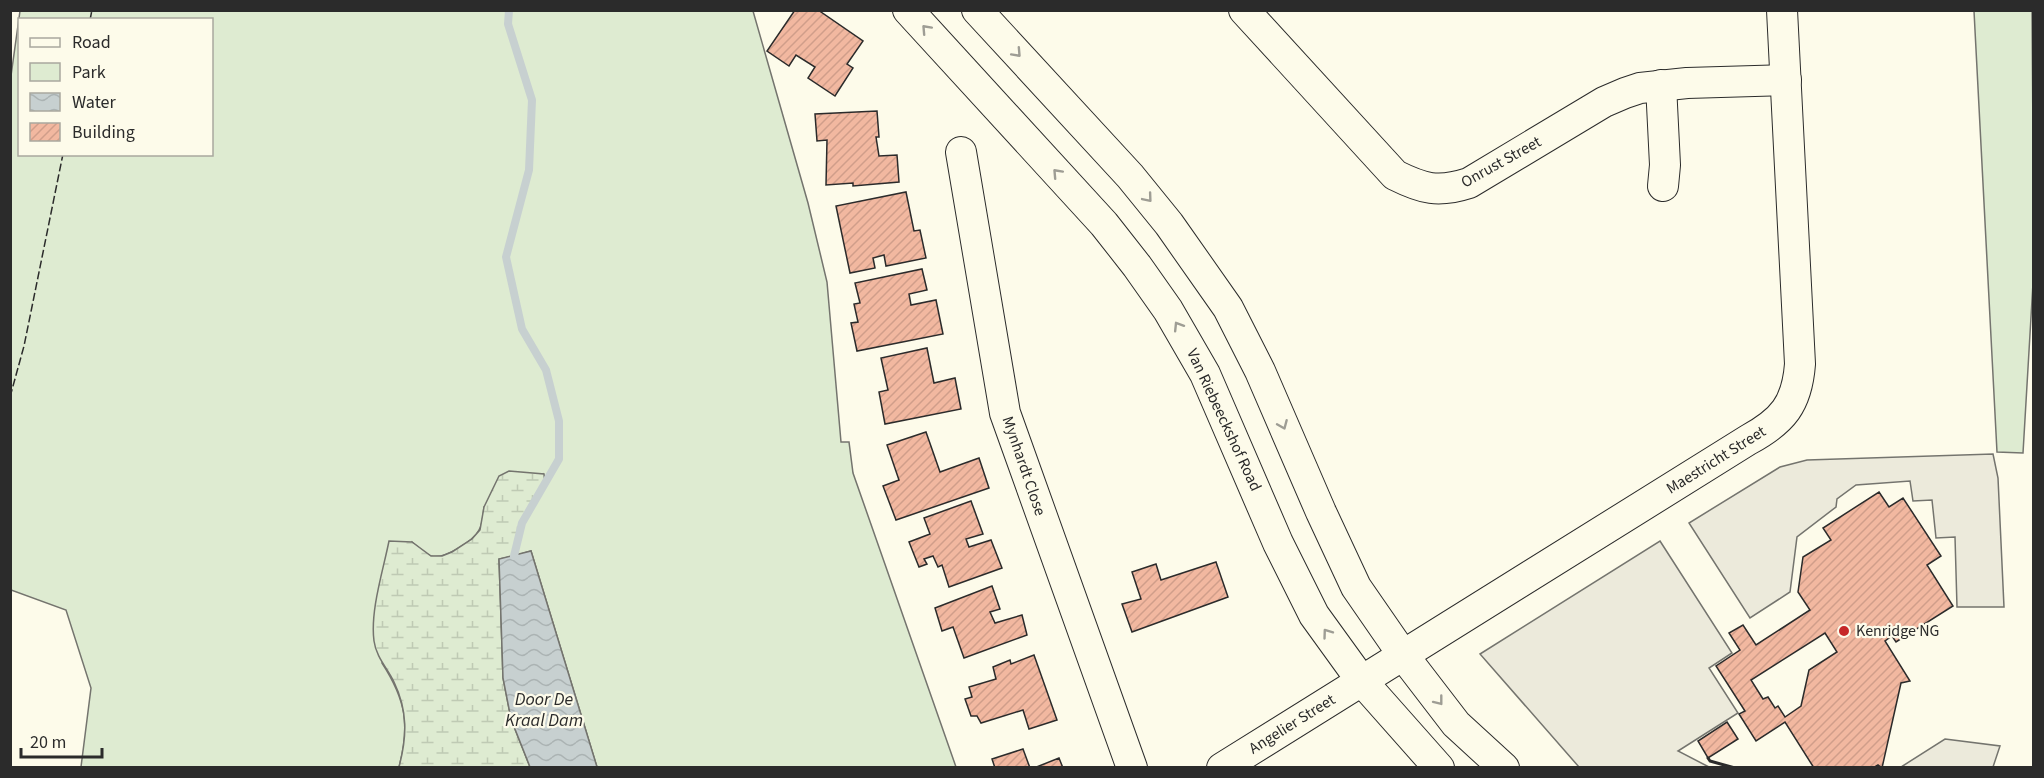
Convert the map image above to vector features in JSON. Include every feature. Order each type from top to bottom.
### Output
[{"type":"street","name":"Van Riebeeckshof Road","points":[[908,10],[1104,224],[1168,310],[1205,374],[1294,578],[1314,615],[1361,680],[1439,768]]},
{"type":"street","points":[[977,10],[1130,176],[1169,224],[1228,308],[1260,371],[1356,587],[1403,655],[1456,724],[1504,768]]},
{"type":"street","name":"Onrust Street","points":[[1244,10],[1395,175],[1424,188],[1453,188],[1469,183],[1604,102],[1640,88],[1661,85],[1786,80]]},
{"type":"street","name":"Maestricht Street","points":[[1361,680],[1765,431],[1782,417],[1793,401],[1800,364],[1782,10]]},
{"type":"street","points":[[1661,85],[1665,165],[1663,186]]},
{"type":"street","name":"Mynhardt Close","points":[[962,152],[1005,413],[1132,768]]},
{"type":"street","name":"Angelier Street","points":[[1222,768],[1361,680]]},
{"type":"green space","points":[[20,11],[753,11],[808,203],[827,282],[841,442],[849,442],[853,473],[956,767],[597,767],[531,551],[514,556],[522,523],[545,485],[543,474],[484,507],[481,525],[476,534],[465,544],[450,552],[431,556],[412,542],[382,663],[396,689],[404,713],[404,738],[399,767],[81,767],[91,688],[66,610],[11,590],[10,83],[18,25],[18,156],[213,156],[213,18],[19,18]]},
{"type":"green space","points":[[1974,11],[2032,11],[2034,266],[2023,453],[1997,452]]},
{"type":"green space","points":[[509,471],[544,474],[545,485],[522,523],[514,556],[499,559],[503,678],[511,719],[530,767],[399,767],[405,735],[402,703],[394,682],[377,652],[373,629],[375,604],[389,541],[412,542],[431,556],[442,556],[452,552],[472,539],[480,530],[484,507],[499,476]]},
{"type":"shaded area","points":[[1993,454],[1998,478],[2004,607],[1957,607],[1955,537],[1936,538],[1932,500],[1913,501],[1910,481],[1856,485],[1837,499],[1836,507],[1797,537],[1790,592],[1750,618],[1689,523],[1780,467],[1807,460]]},
{"type":"shaded area","points":[[1660,541],[1732,653],[1709,668],[1738,713],[1678,751],[1709,767],[1579,767],[1480,654]]},
{"type":"shaded area","points":[[1945,739],[2000,746],[1993,767],[1901,767]]},
{"type":"water","name":"Door De Kraal Dam","points":[[531,551],[597,767],[530,767],[511,719],[503,678],[499,559]]},
{"type":"building","points":[[795,10],[818,10],[863,41],[847,64],[853,68],[835,96],[808,78],[815,67],[796,55],[789,66],[767,51]]},
{"type":"building","points":[[877,111],[879,137],[876,137],[879,156],[897,155],[899,182],[853,186],[853,183],[826,185],[827,140],[817,141],[815,114]]},
{"type":"building","points":[[906,192],[914,231],[920,230],[926,258],[886,266],[884,255],[873,258],[875,268],[850,273],[836,206]]},
{"type":"building","points":[[922,269],[927,290],[909,294],[911,305],[936,300],[943,334],[857,351],[851,323],[858,322],[854,304],[860,303],[855,283]]},
{"type":"building","points":[[927,348],[934,383],[955,378],[961,409],[885,424],[879,392],[888,390],[881,358]]},
{"type":"building","points":[[926,432],[940,472],[979,458],[989,488],[896,520],[883,486],[899,480],[887,445]]},
{"type":"building","name":"Kenridge NG","points":[[1879,492],[1889,507],[1903,498],[1941,556],[1927,565],[1953,606],[1896,642],[1892,636],[1885,641],[1910,681],[1901,683],[1882,768],[1878,765],[1873,768],[1814,768],[1785,722],[1756,741],[1739,714],[1745,711],[1716,666],[1740,650],[1729,633],[1743,625],[1756,645],[1810,610],[1798,592],[1803,557],[1831,540],[1823,528]],"holes":[[[1825,633],[1837,652],[1809,670],[1801,706],[1785,717],[1768,697],[1763,699],[1751,680]]]},
{"type":"building","points":[[971,501],[983,534],[966,539],[969,547],[991,540],[1002,568],[949,587],[942,565],[938,567],[933,556],[924,559],[927,564],[919,567],[909,542],[930,534],[924,518]]},
{"type":"building","points":[[1216,562],[1228,597],[1132,632],[1122,604],[1141,599],[1132,572],[1156,564],[1161,580]]},
{"type":"building","points":[[992,586],[1000,609],[990,612],[995,623],[1022,615],[1027,635],[964,658],[953,627],[942,631],[935,608]]},
{"type":"building","points":[[1034,655],[1057,720],[1029,729],[1023,710],[981,723],[977,716],[971,716],[965,699],[972,697],[969,687],[996,679],[993,667],[1010,660],[1011,664]]},
{"type":"building","points":[[1727,722],[1738,739],[1708,758],[1698,741]]},
{"type":"building","points":[[1023,749],[1030,768],[995,768],[992,759]]},
{"type":"building","points":[[1059,758],[1063,768],[1034,768]]},
{"type":"waterway","points":[[509,10],[508,24],[532,100],[529,170],[506,257],[522,329],[546,370],[559,421],[559,459],[522,523],[514,556]]},
{"type":"fence","points":[[90,18],[92,10]]},
{"type":"fence","points":[[10,397],[24,346],[63,156]]},
{"type":"wall","points":[[1708,758],[1710,761],[1735,768]]},
{"type":"place","name":"Kenridge NG","points":[[1844,631]]}]
